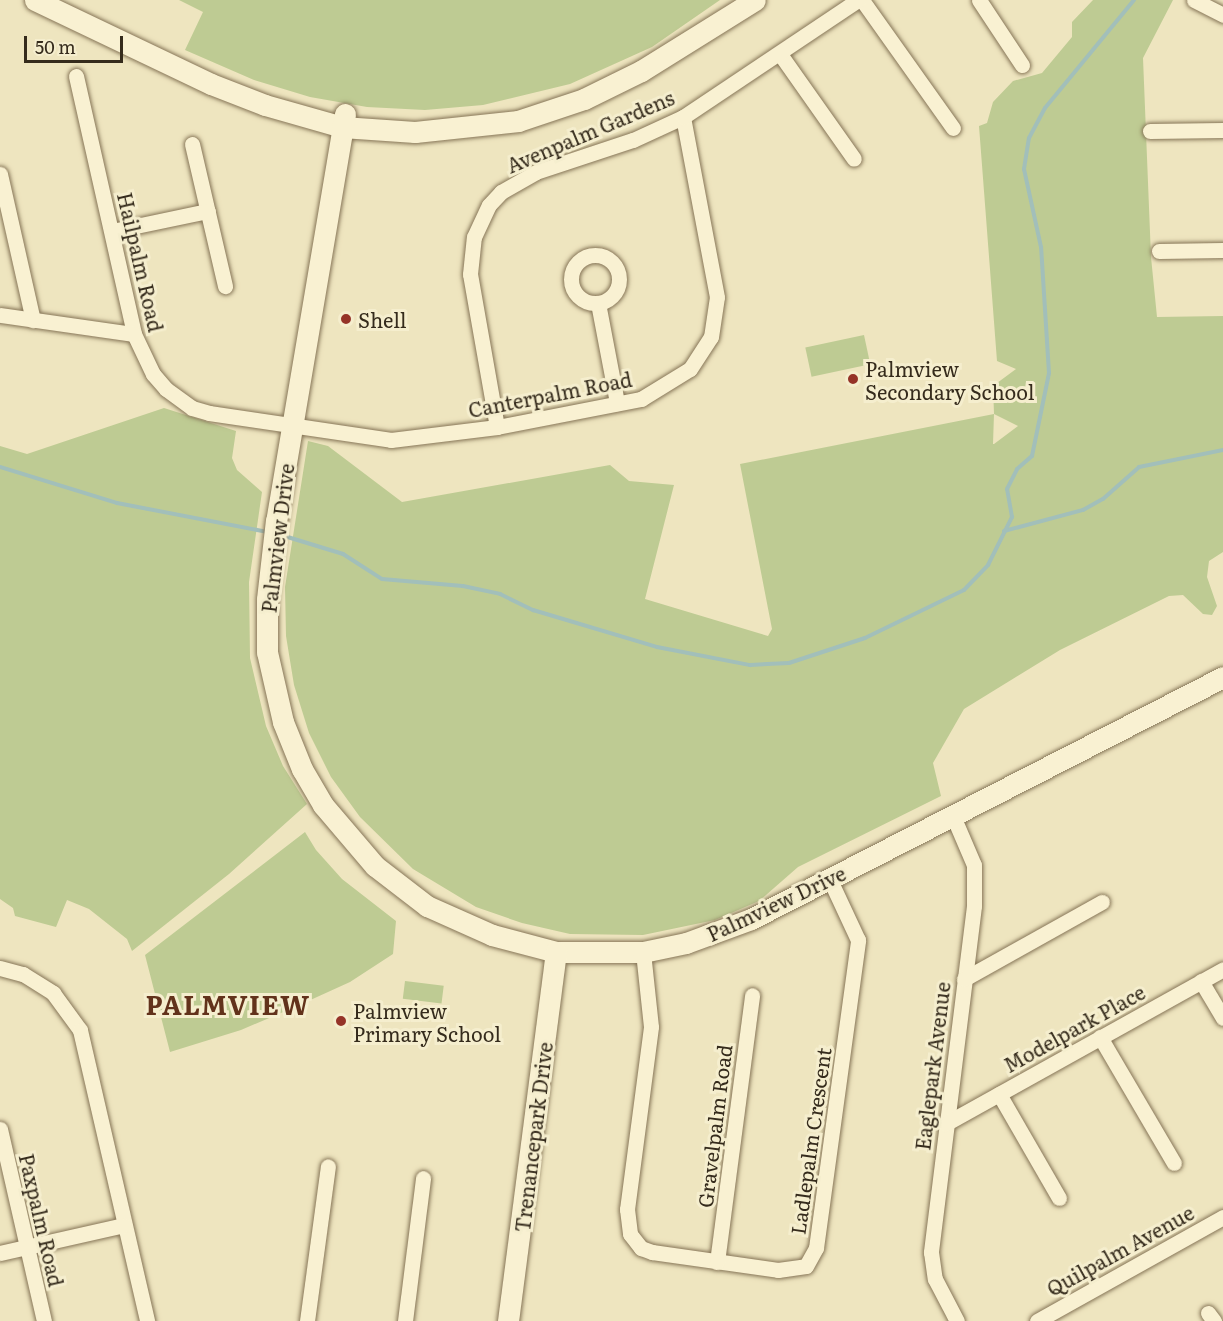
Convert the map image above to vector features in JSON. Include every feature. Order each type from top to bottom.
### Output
[{"type":"street","points":[[35,0],[94,26],[101,33],[211,84],[287,112],[415,132],[476,128],[544,113],[641,71],[755,0]]},
{"type":"street","name":"Avenpalm Gardens","points":[[497,427],[471,274],[470,255],[480,219],[501,192],[519,180],[633,140],[683,117],[860,0],[953,128]]},
{"type":"street","points":[[979,0],[1022,65]]},
{"type":"street","points":[[1194,0],[1223,15]]},
{"type":"street","points":[[780,54],[854,159]]},
{"type":"street","name":"Hailpalm Road","points":[[76,76],[134,334],[153,374],[180,401],[209,413],[293,426]]},
{"type":"street","name":"Canterpalm Road","points":[[293,426],[391,440],[497,427],[617,403],[657,392],[690,369],[711,337],[717,316],[717,297],[683,117]]},
{"type":"street","name":"Palmview Drive","points":[[343,121],[276,520],[270,563],[267,652],[272,681],[291,741],[323,805],[375,866],[427,906],[492,935],[556,952],[643,952],[715,934],[830,880],[1223,677]]},
{"type":"street","points":[[1150,131],[1223,130]]},
{"type":"street","points":[[192,144],[225,286]]},
{"type":"street","points":[[0,174],[33,320]]},
{"type":"street","points":[[112,231],[208,211]]},
{"type":"street","points":[[1159,251],[1223,249]]},
{"type":"street","points":[[598,303],[617,403]]},
{"type":"street","points":[[0,315],[134,334]]},
{"type":"street","name":"Eaglepark Avenue","points":[[953,816],[970,850],[975,883],[931,1251],[935,1279],[957,1321]]},
{"type":"street","name":"Ladlepalm Crescent","points":[[643,952],[651,1027],[627,1209],[630,1234],[641,1248],[652,1252],[717,1262],[796,1269],[815,1256],[858,940],[830,880]]},
{"type":"street","points":[[964,979],[1102,902]]},
{"type":"street","name":"Trenancepark Drive","points":[[508,1321],[556,952]]},
{"type":"street","points":[[0,968],[39,982],[74,1018],[86,1047],[147,1321]]},
{"type":"street","name":"Modelpark Place","points":[[945,1124],[1223,969]]},
{"type":"street","points":[[1201,981],[1223,1018]]},
{"type":"street","name":"Gravelpalm Road","points":[[717,1262],[752,995]]},
{"type":"street","points":[[1100,1037],[1174,1163]]},
{"type":"street","points":[[999,1095],[1059,1198]]},
{"type":"street","name":"Paxpalm Road","points":[[0,1129],[3,1155],[44,1321]]},
{"type":"street","points":[[307,1321],[328,1166]]},
{"type":"street","points":[[405,1321],[423,1178]]},
{"type":"street","name":"Quilpalm Avenue","points":[[1037,1321],[1223,1216]]},
{"type":"street","points":[[0,1253],[124,1225]]},
{"type":"green space","points":[[179,0],[720,0],[652,47],[570,84],[483,105],[425,110],[367,107],[310,97],[254,80],[185,50],[203,12]]},
{"type":"green space","points":[[1093,0],[1173,0],[1143,58],[1151,257],[1157,317],[1223,316],[1223,552],[1209,561],[1207,577],[1217,606],[1212,615],[1203,614],[1183,595],[1169,596],[1060,650],[964,709],[933,763],[941,796],[798,867],[759,901],[715,920],[643,935],[570,934],[522,923],[476,907],[413,869],[360,817],[331,777],[309,733],[294,685],[286,636],[285,587],[308,441],[328,446],[402,502],[610,465],[629,481],[674,485],[645,599],[768,636],[772,629],[740,464],[994,414],[993,386],[1016,369],[997,361],[979,126],[987,123],[993,102],[1013,81],[1042,73],[1072,37],[1072,22]],"holes":[[[994,414],[1018,426],[994,444],[993,444]]]},
{"type":"green space","points":[[864,335],[870,364],[812,377],[805,347]]},
{"type":"green space","points":[[164,408],[236,431],[232,458],[237,470],[262,492],[249,582],[250,658],[266,726],[283,766],[307,804],[229,874],[132,951],[127,939],[89,909],[67,900],[56,927],[15,916],[13,908],[0,899],[0,446],[27,454]]},
{"type":"green space","points":[[305,832],[316,850],[342,879],[396,921],[393,954],[350,982],[295,1007],[241,1030],[170,1052],[145,955]]},
{"type":"green space","points":[[405,981],[444,986],[442,1004],[403,999]]},
{"type":"waterway","points":[[281,535],[343,554],[382,579],[463,586],[500,594],[533,610],[657,647],[750,665],[789,663],[865,638],[964,590],[988,565],[1012,517],[1007,489],[1017,469],[1032,456],[1049,373],[1041,247],[1024,169],[1029,138],[1045,108],[1134,0]]},
{"type":"waterway","points":[[1004,531],[1083,510],[1103,499],[1139,467],[1223,450]]},
{"type":"waterway","points":[[0,467],[117,503],[268,532]]},
{"type":"place","name":"Shell","points":[[346,319]]},
{"type":"place","name":"Palmview Secondary School","points":[[853,379]]},
{"type":"place","name":"Palmview Primary School","points":[[341,1021]]},
{"type":"district","name":"PALMVIEW","points":[[228,1004]]}]
